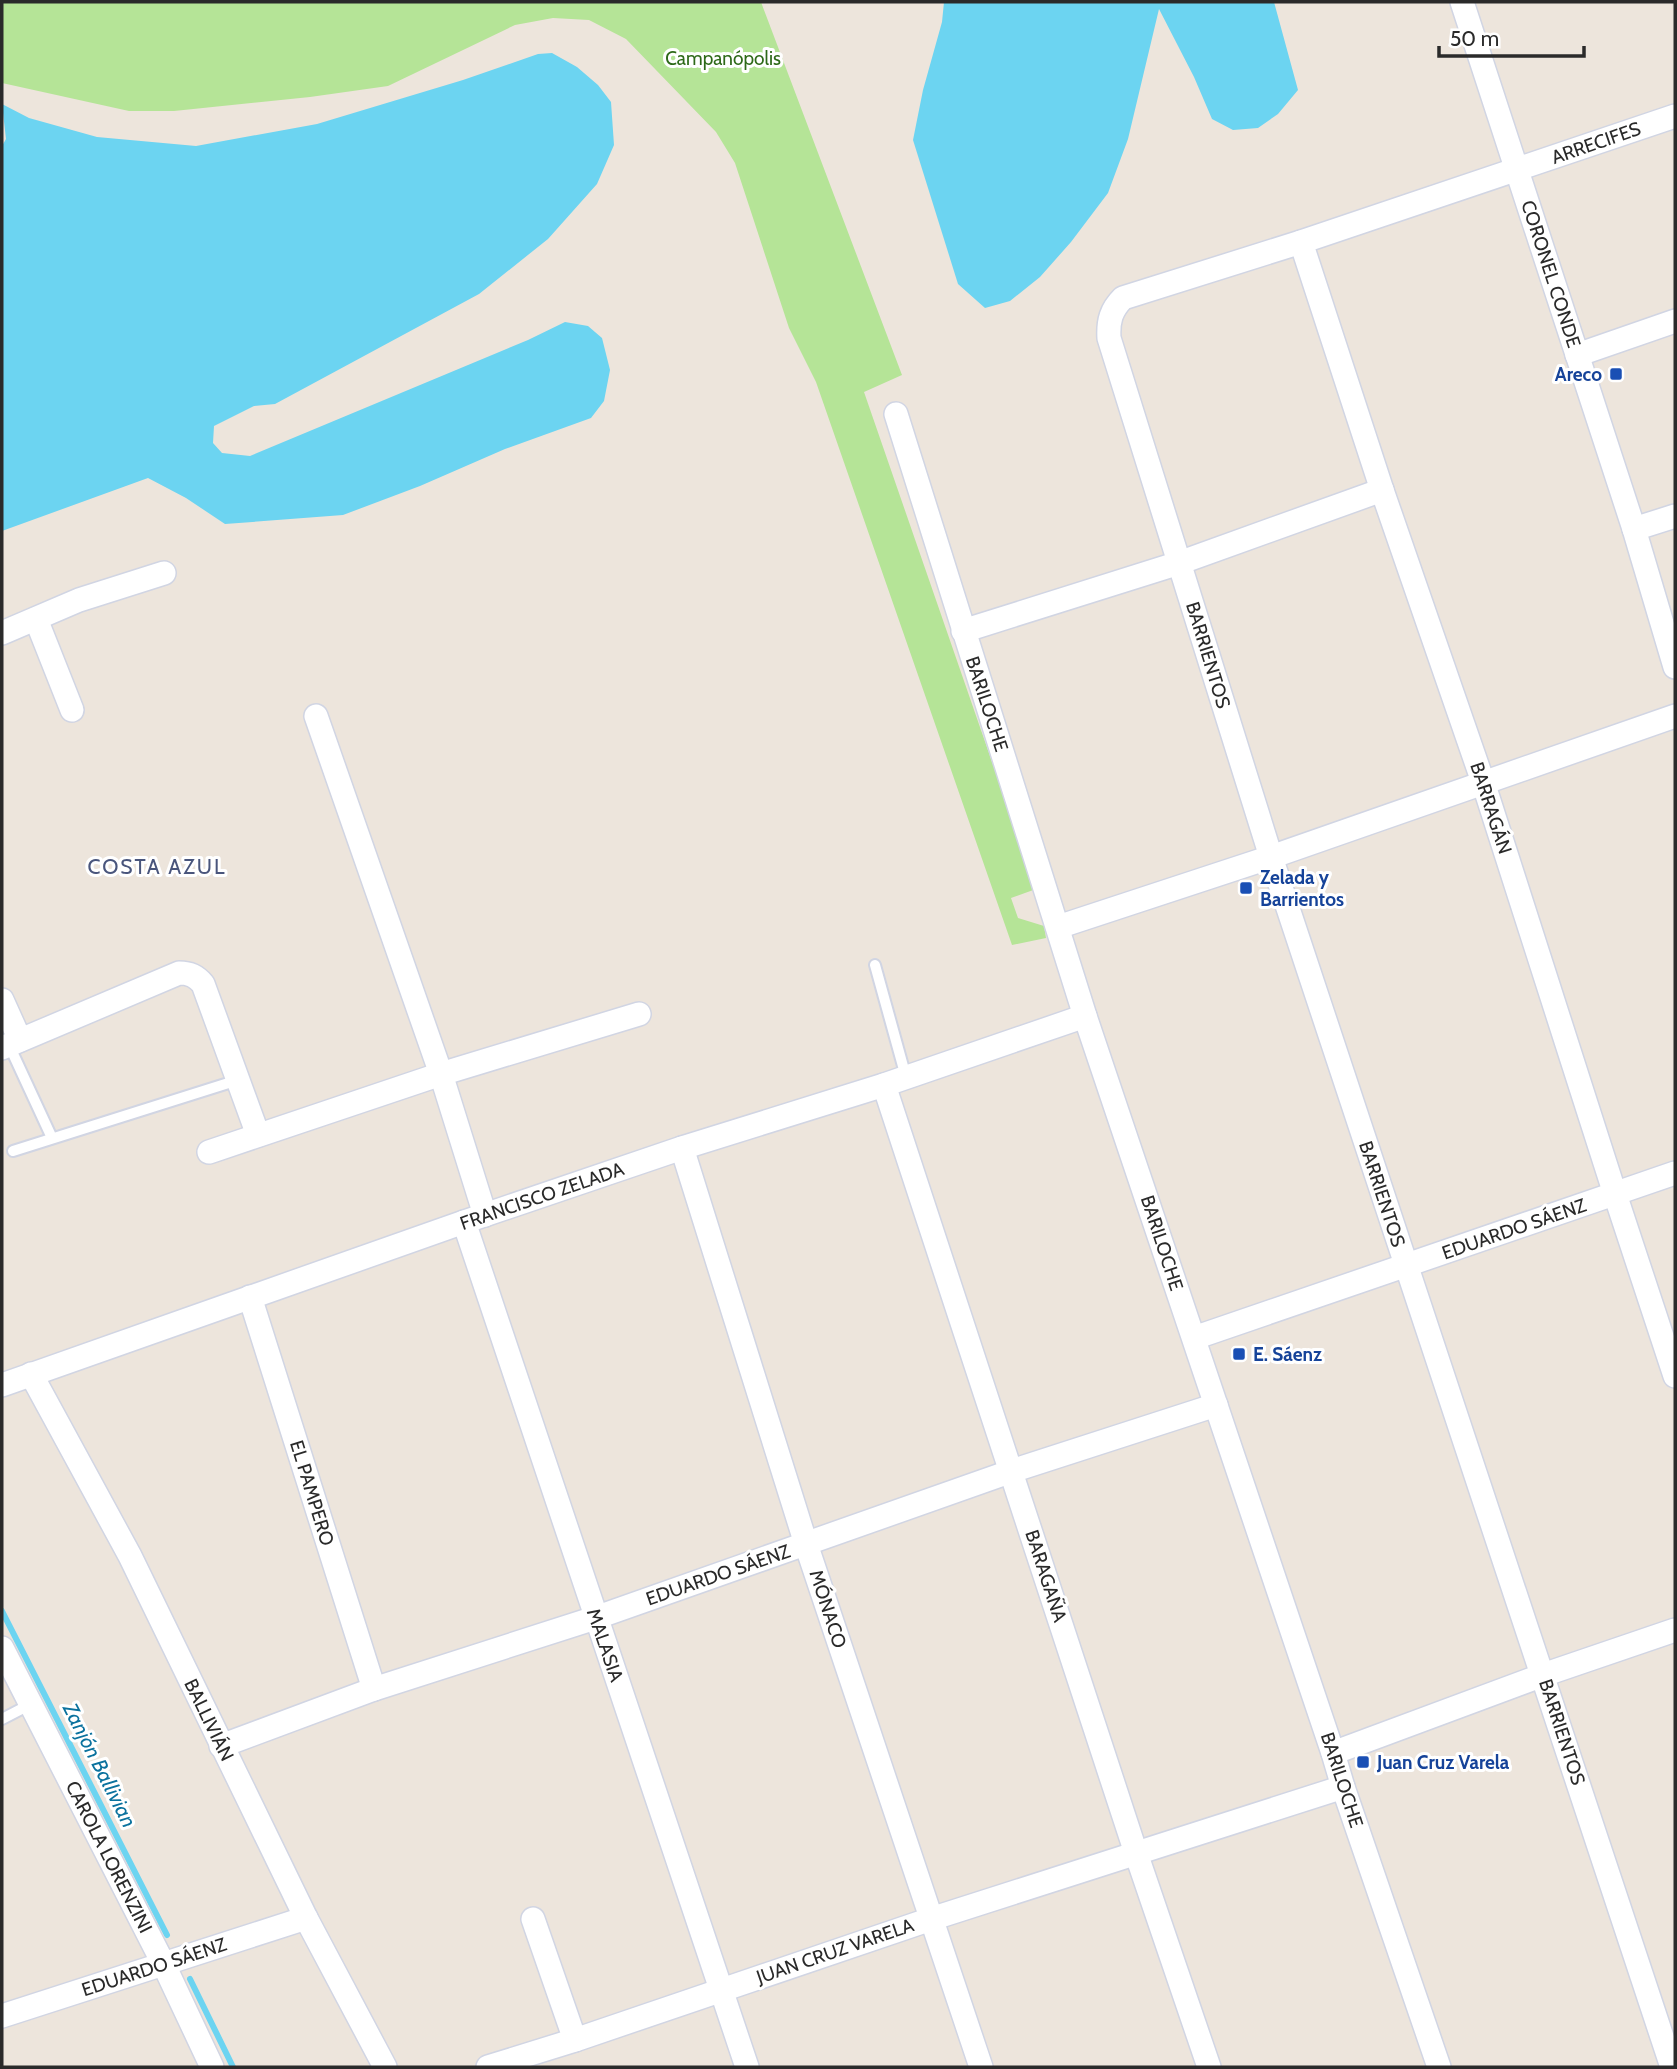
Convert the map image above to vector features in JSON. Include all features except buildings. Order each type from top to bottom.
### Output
[{"type":"street","name":"CORONEL CONDE","points":[[1462,2],[1634,529],[1675,667]]},
{"type":"street","name":"ARRECIFES","points":[[1110,317],[1123,298],[1301,242],[1675,116]]},
{"type":"street","name":"BARRAGÁN","points":[[1301,242],[1382,490],[1483,782],[1675,1376]]},
{"type":"street","name":"BARRIENTOS","points":[[1110,317],[1110,338],[1271,856],[1672,2067]]},
{"type":"street","points":[[1577,355],[1675,321]]},
{"type":"street","name":"BARILOCHE","points":[[896,414],[1085,1016],[1439,2067]]},
{"type":"street","points":[[963,631],[1179,563],[1382,490]]},
{"type":"street","points":[[1634,529],[1675,516]]},
{"type":"street","points":[[2,633],[79,600],[164,573]]},
{"type":"street","points":[[36,619],[72,710]]},
{"type":"street","name":"MALASIA","points":[[316,716],[441,1074],[474,1219],[595,1618],[747,2067]]},
{"type":"street","points":[[1058,927],[1675,716]]},
{"type":"street","points":[[2,1000],[10,1044],[179,973],[195,976],[203,984],[257,1135]]},
{"type":"street","points":[[209,1152],[441,1074],[639,1014]]},
{"type":"street","name":"FRANCISCO ZELADA","points":[[2,1385],[682,1148],[884,1085],[1085,1016]]},
{"type":"street","name":"BARAGAÑA","points":[[884,1085],[1209,2067]]},
{"type":"street","name":"MÓNACO","points":[[682,1148],[806,1544],[981,2067]]},
{"type":"street","name":"EDUARDO SÁENZ","points":[[1194,1338],[1675,1173]]},
{"type":"street","name":"EL PAMPERO","points":[[250,1297],[374,1689]]},
{"type":"street","name":"BALLIVIÁN","points":[[31,1374],[130,1556],[306,1918],[385,2067]]},
{"type":"street","name":"EDUARDO SÁENZ","points":[[221,1746],[374,1689],[595,1618],[1012,1471],[1216,1405]]},
{"type":"street","points":[[1334,1753],[1543,1675],[1675,1630]]},
{"type":"street","name":"CAROLA LORENZINI","points":[[2,1648],[164,1965],[212,2067]]},
{"type":"street","name":"JUAN CRUZ VARELA","points":[[488,2067],[931,1919],[1343,1787]]},
{"type":"street","name":"EDUARDO SÁENZ","points":[[2,2016],[306,1918]]},
{"type":"street","points":[[533,1919],[575,2040]]},
{"type":"lane","points":[[875,965],[906,1077]]},
{"type":"lane","points":[[10,1044],[52,1138]]},
{"type":"lane","points":[[13,1151],[238,1080]]},
{"type":"lane","points":[[2,1719],[31,1704]]},
{"type":"green space","name":"Campanópolis","points":[[2,2],[761,2],[902,375],[864,392],[1036,889],[1011,898],[1018,918],[1044,926],[1046,938],[1012,945],[816,382],[789,328],[735,163],[716,132],[626,39],[589,20],[553,18],[515,25],[388,86],[174,111],[129,111],[2,83]]},
{"type":"water","points":[[944,2],[1274,2],[1298,90],[1278,114],[1258,128],[1233,130],[1212,119],[1159,9],[1128,139],[1108,193],[1040,277],[1010,301],[985,308],[958,284],[913,140],[923,90],[942,22]]},
{"type":"water","points":[[552,53],[577,67],[598,85],[611,102],[614,145],[597,184],[548,239],[479,294],[275,404],[254,406],[214,426],[213,443],[222,453],[250,456],[565,322],[588,326],[602,338],[610,370],[604,401],[591,418],[505,449],[420,486],[343,515],[225,524],[186,498],[148,478],[2,531],[2,146],[6,139],[2,104],[29,118],[97,137],[196,146],[317,124],[463,80],[538,54]]},
{"type":"waterway","name":"Zanjón Ballivian","points":[[2,1611],[167,1935]]},
{"type":"waterway","name":"Zanjón Ballivian","points":[[190,1979],[233,2067]]},
{"type":"place","name":"Areco","points":[[1616,374]]},
{"type":"place","name":"Zelada y Barrientos","points":[[1246,888]]},
{"type":"place","name":"E. Sáenz","points":[[1239,1354]]},
{"type":"place","name":"Juan Cruz Varela","points":[[1363,1762]]},
{"type":"district","name":"COSTA AZUL","points":[[157,866]]}]
